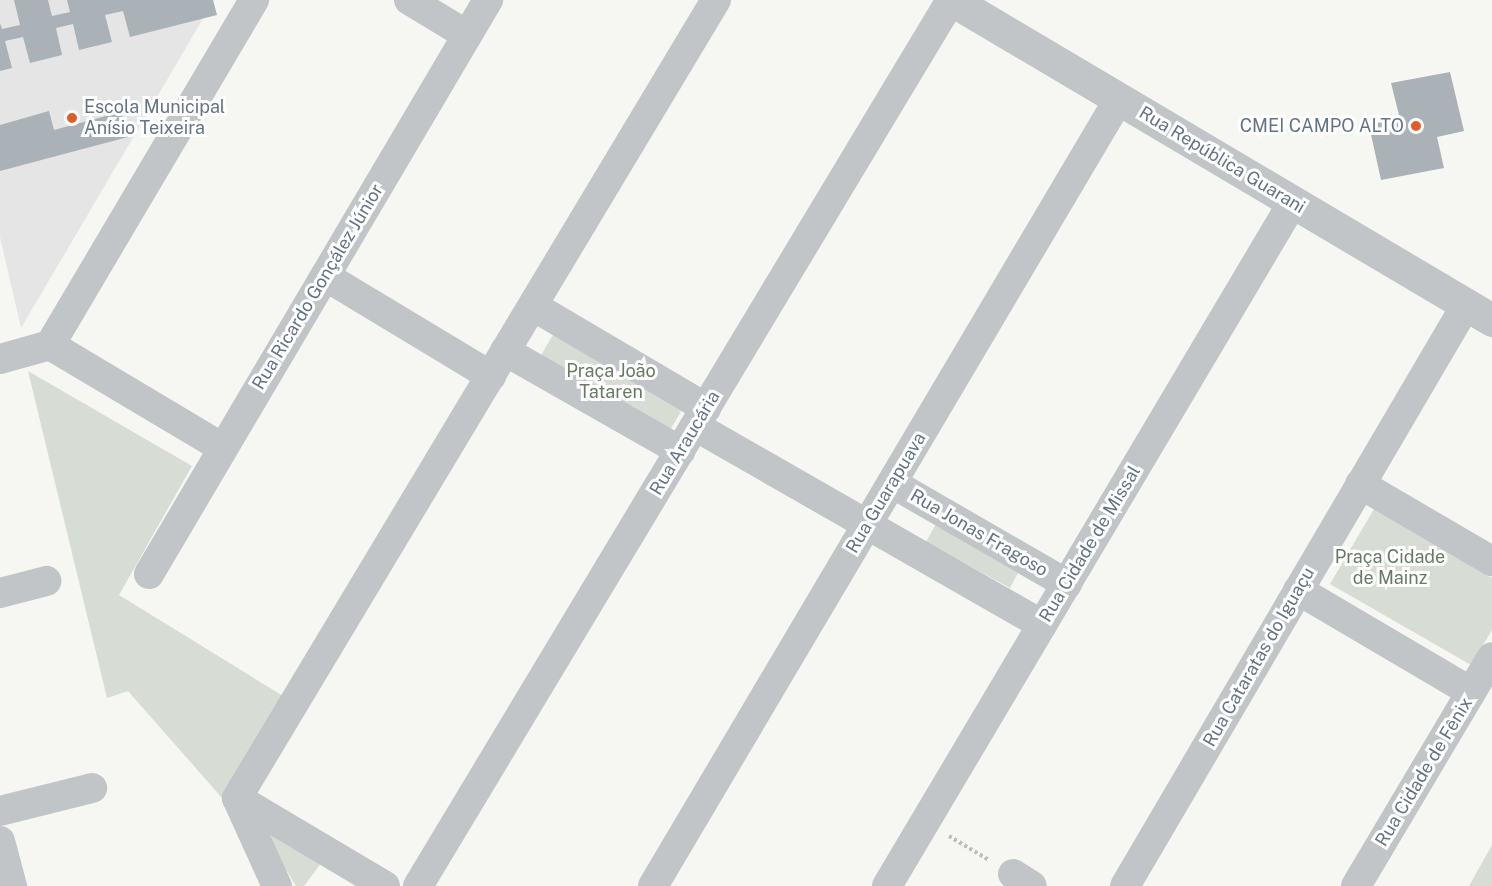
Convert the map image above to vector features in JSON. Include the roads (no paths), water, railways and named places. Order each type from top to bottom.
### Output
[{"type":"street","points":[[0,359],[50,345],[254,0]]},
{"type":"street","points":[[409,0],[468,35]]},
{"type":"street","name":"Rua Ricardo Gonçález Júnior","points":[[149,574],[488,0]]},
{"type":"street","points":[[237,798],[716,0]]},
{"type":"street","name":"Rua República Guarani","points":[[951,0],[1479,312]]},
{"type":"street","name":"Rua Araucária","points":[[418,886],[951,0]]},
{"type":"street","name":"Rua Guarapuava","points":[[653,886],[1119,99]]},
{"type":"street","name":"Rua Cidade de Missal","points":[[887,886],[1293,202]]},
{"type":"street","points":[[325,276],[498,363],[694,428]]},
{"type":"street","points":[[532,306],[694,428],[1042,625]]},
{"type":"street","name":"Rua Cataratas do Iguaçu","points":[[1125,886],[1360,484],[1479,312]]},
{"type":"street","points":[[50,345],[223,448]]},
{"type":"street","name":"Rua Jonas Fragoso","points":[[892,483],[1067,584]]},
{"type":"street","points":[[1360,484],[1492,561]]},
{"type":"street","points":[[0,593],[46,581]]},
{"type":"street","points":[[1298,590],[1472,692]]},
{"type":"street","name":"Rua Cidade de Fênix","points":[[1356,886],[1492,657]]},
{"type":"street","points":[[0,811],[92,788]]},
{"type":"street","points":[[237,798],[277,886]]},
{"type":"street","points":[[237,798],[385,886]]},
{"type":"street","points":[[0,841],[12,886]]},
{"type":"place","name":"Escola Municipal Anísio Teixeira","points":[[72,118]]},
{"type":"place","name":"CMEI CAMPO ALTO","points":[[1416,126]]},
{"type":"park label","name":"Praça João Tataren","points":[[611,382]]},
{"type":"park label","name":"Praça Cidade de Mainz","points":[[1390,568]]}]
